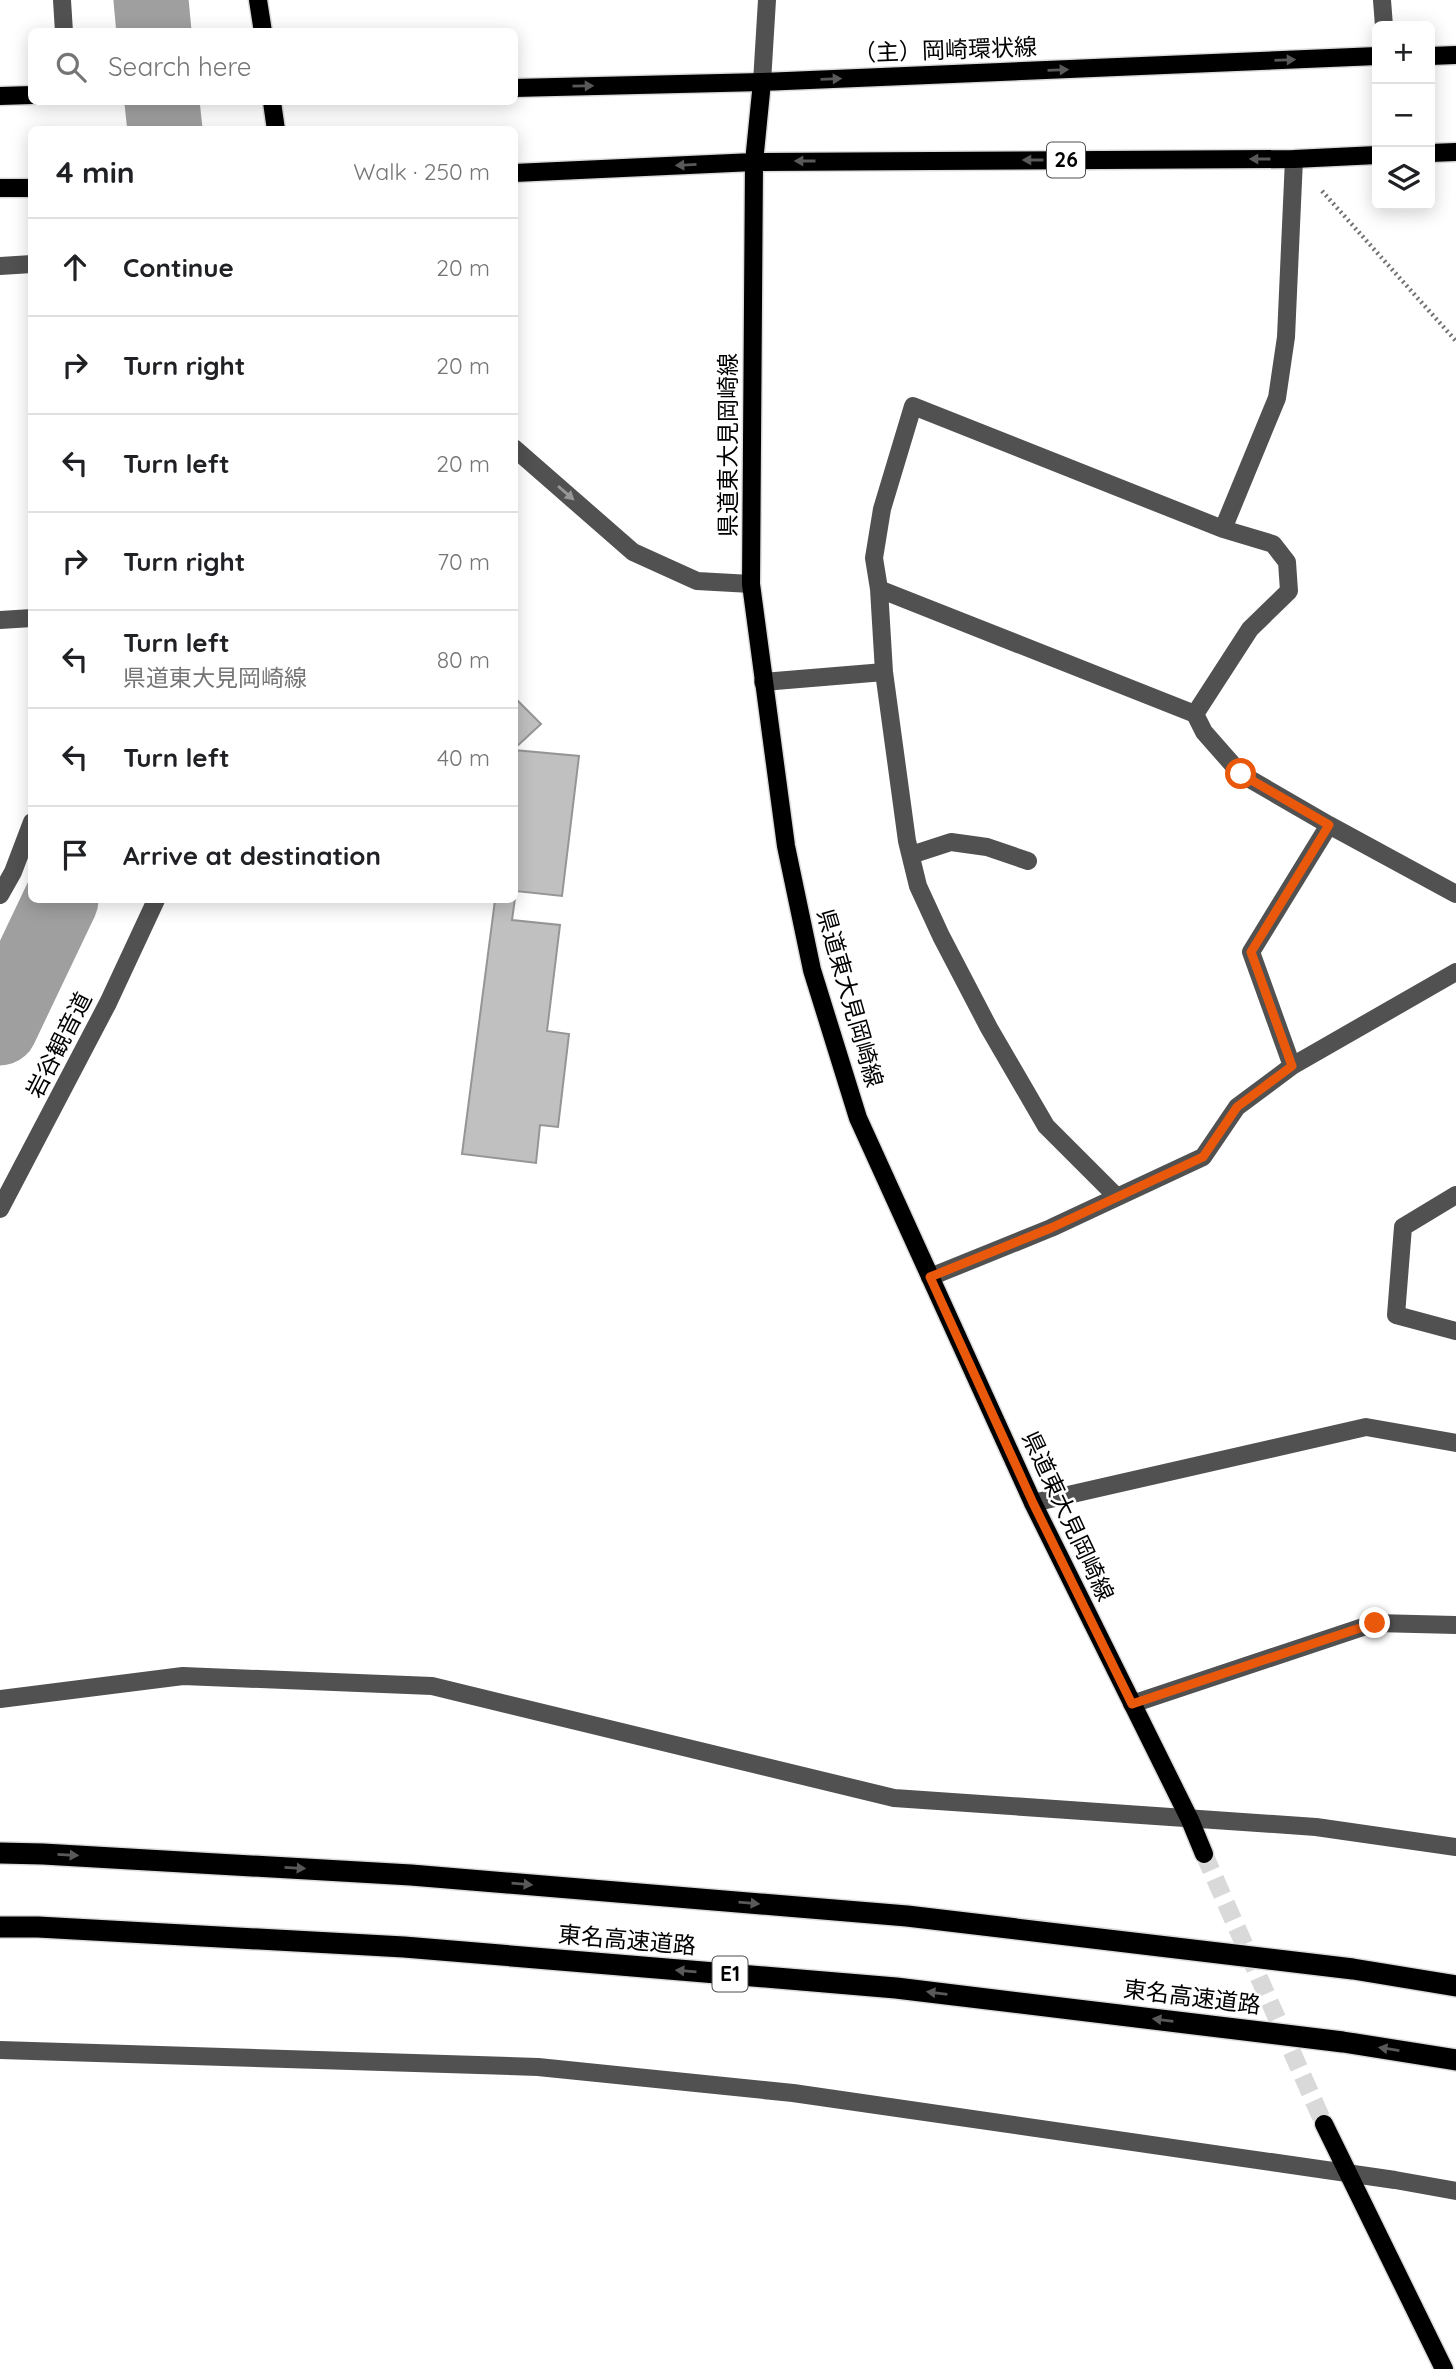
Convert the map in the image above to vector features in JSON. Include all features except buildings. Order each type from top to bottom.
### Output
[{"type":"highway","name":"東名高速道路","points":[[0,1853],[411,1875],[907,1916],[1353,1969],[1456,1986]]},
{"type":"highway","name":"東名高速道路","points":[[0,1927],[404,1947],[896,1988],[1330,2040],[1456,2060]]},
{"type":"main road","points":[[258,0],[262,28]]},
{"type":"main road","points":[[1435,55],[1456,55]]},
{"type":"main road","name":"（主）岡崎環状線","points":[[518,88],[762,82],[1372,56]]},
{"type":"main road","name":"県道東大見岡崎線","points":[[762,82],[754,162],[751,584],[786,846],[812,970],[858,1118],[1033,1503],[1190,1820],[1204,1854]]},
{"type":"main road","points":[[0,96],[28,95]]},
{"type":"main road","points":[[272,105],[275,126]]},
{"type":"main road","points":[[1435,153],[1456,152]]},
{"type":"main road","name":"26","points":[[518,173],[754,162],[1294,159],[1372,155]]},
{"type":"main road","points":[[0,188],[28,188]]},
{"type":"main road","points":[[1324,2124],[1444,2369]]},
{"type":"street","points":[[62,0],[64,28]]},
{"type":"street","points":[[762,82],[767,0]]},
{"type":"street","points":[[1382,0],[1384,21]]},
{"type":"street","points":[[1223,529],[1277,398],[1286,337],[1294,159]]},
{"type":"street","points":[[0,266],[28,264]]},
{"type":"street","points":[[1117,1197],[1046,1126],[989,1028],[918,886],[884,672],[879,589],[874,558],[882,509],[913,405],[1223,529],[1273,544],[1287,562],[1289,591],[1250,629],[1195,714]]},
{"type":"street","points":[[518,451],[633,552],[697,581],[751,584]]},
{"type":"street","points":[[879,589],[1195,714],[1204,732],[1241,774],[1456,894]]},
{"type":"street","points":[[0,621],[28,618]]},
{"type":"street","points":[[763,682],[884,672]]},
{"type":"street","points":[[1292,1066],[1251,952],[1329,825]]},
{"type":"street","points":[[0,895],[13,872],[28,833]]},
{"type":"street","points":[[911,855],[951,842],[987,847],[1028,861]]},
{"type":"street","name":"岩谷観音道","points":[[0,1209],[108,1003],[155,903]]},
{"type":"street","points":[[930,1277],[1051,1228],[1203,1157],[1237,1107],[1292,1066],[1456,972]]},
{"type":"street","points":[[1456,1195],[1403,1227],[1396,1315],[1456,1331]]},
{"type":"street","points":[[1033,1503],[1366,1427],[1456,1443]]},
{"type":"street","points":[[1132,1704],[1375,1623],[1456,1625]]},
{"type":"street","points":[[0,1699],[183,1676],[432,1686],[894,1798],[1316,1827],[1456,1847]]},
{"type":"street","points":[[0,2050],[538,2067],[793,2093],[1456,2191]]},
{"type":"path","points":[[1294,159],[1456,341]]},
{"type":"waterway","points":[[151,0],[154,28]]},
{"type":"waterway","points":[[162,105],[165,126]]},
{"type":"waterway","points":[[0,1028],[60,903]]},
{"type":"tunnel","points":[[1204,1854],[1324,2124]]},
{"type":"route","points":[[1241,774],[1329,825],[1251,952],[1292,1066],[1237,1107],[1203,1157],[1051,1228],[930,1277],[1033,1503],[1132,1704],[1375,1623]]}]
